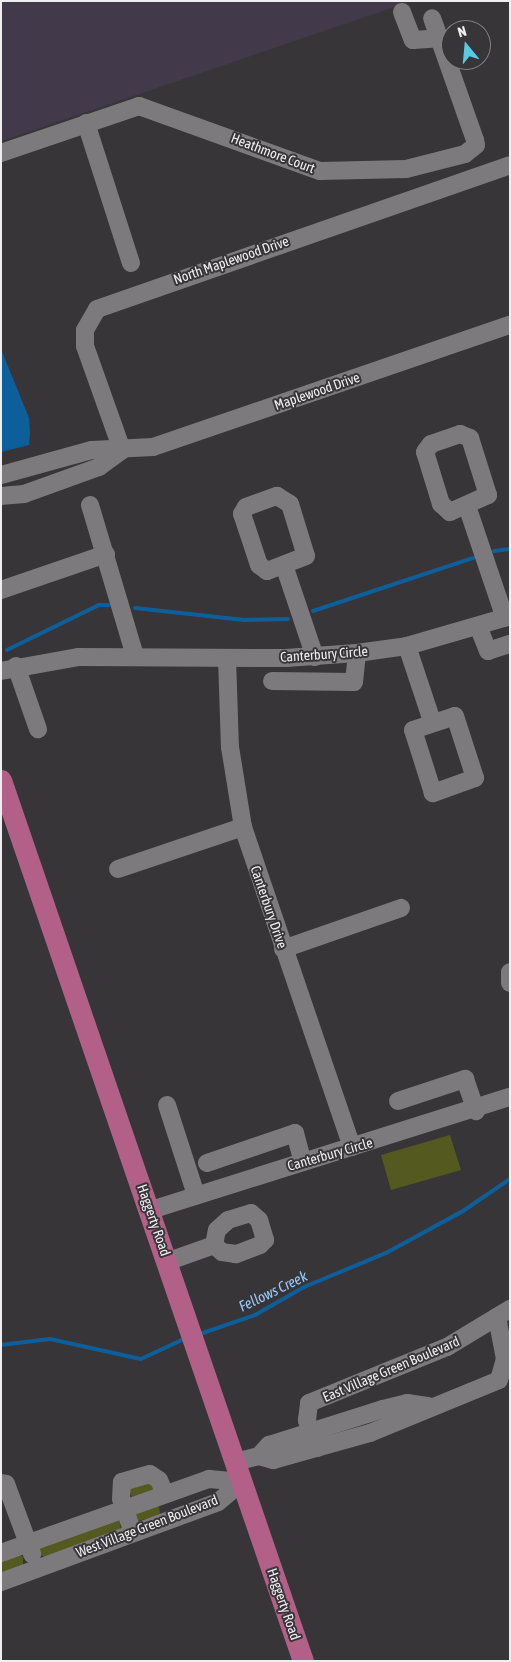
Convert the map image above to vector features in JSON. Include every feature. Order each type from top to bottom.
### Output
[{"type":"main road","name":"Haggerty Road","points":[[1,780],[8,821],[187,1313],[235,1462],[303,1661]]},
{"type":"street","points":[[402,12],[413,40],[439,38]]},
{"type":"street","name":"Heathmore Court","points":[[1,153],[139,106],[320,171],[406,169],[465,154],[476,145],[432,18]]},
{"type":"street","points":[[86,123],[131,264]]},
{"type":"street","name":"North Maplewood Drive","points":[[122,450],[85,346],[85,330],[97,309],[510,165]]},
{"type":"street","name":"Maplewood Drive","points":[[1,475],[92,450],[153,447],[510,325]]},
{"type":"street","points":[[460,434],[470,438],[488,489],[485,500],[467,506],[444,509],[425,452],[431,444],[460,434]]},
{"type":"street","points":[[1,496],[24,494],[99,468],[122,450]]},
{"type":"street","points":[[90,505],[106,554],[134,656]]},
{"type":"street","points":[[467,506],[507,617]]},
{"type":"street","points":[[1,590],[106,554]]},
{"type":"street","points":[[285,568],[315,657]]},
{"type":"street","name":"Canterbury Circle","points":[[9,669],[55,658],[134,656],[315,657],[357,654],[407,646],[507,617]]},
{"type":"street","points":[[478,626],[488,651],[510,644]]},
{"type":"street","points":[[407,646],[432,721]]},
{"type":"street","points":[[272,681],[354,682],[357,654]]},
{"type":"street","name":"Canterbury Drive","points":[[227,658],[230,747],[243,827],[352,1147]]},
{"type":"street","points":[[9,669],[38,729]]},
{"type":"street","points":[[451,715],[457,719],[475,769],[472,780],[437,792],[430,788],[412,734],[432,721],[451,715]]},
{"type":"street","points":[[118,869],[243,827]]},
{"type":"street","points":[[283,949],[401,908]]},
{"type":"street","points":[[510,972],[510,983]]},
{"type":"street","points":[[398,1101],[465,1079],[476,1111]]},
{"type":"street","name":"Canterbury Circle","points":[[150,1210],[352,1147],[476,1111],[510,1097]]},
{"type":"street","points":[[167,1105],[196,1196]]},
{"type":"street","points":[[207,1163],[295,1133],[303,1162]]},
{"type":"street","points":[[168,1261],[214,1245]]},
{"type":"street","name":"East Village Green Boulevard","points":[[235,1462],[259,1456],[274,1460],[317,1448],[410,1420],[429,1406],[498,1380],[505,1359],[503,1313],[447,1347],[310,1403],[306,1411],[317,1448]]},
{"type":"street","name":"East Village Green Boulevard","points":[[259,1456],[269,1445],[406,1403],[429,1406]]},
{"type":"street","points":[[133,1533],[124,1509],[120,1489],[134,1476],[156,1477],[165,1494]]},
{"type":"street","name":"West Village Green Boulevard","points":[[1,1552],[209,1479],[242,1482]]},
{"type":"street","name":"West Village Green Boulevard","points":[[1,1582],[218,1502],[242,1482]]},
{"type":"street","points":[[1,1484],[6,1484],[29,1542],[36,1568]]},
{"type":"shaded area","points":[[1,1],[412,1],[1,141]]},
{"type":"green space","points":[[450,1135],[461,1170],[391,1190],[381,1155]]},
{"type":"green space","points":[[150,1481],[155,1489],[132,1497],[129,1489]]},
{"type":"green space","points":[[159,1506],[160,1515],[138,1521],[135,1512]]},
{"type":"green space","points":[[119,1519],[121,1530],[46,1558],[38,1553],[38,1548]]},
{"type":"green space","points":[[18,1554],[23,1557],[23,1566],[1,1575],[1,1558]]},
{"type":"water","points":[[1,349],[29,418],[30,433],[29,445],[1,452]]},
{"type":"waterway","points":[[494,551],[510,549]]},
{"type":"waterway","points":[[313,611],[473,558]]},
{"type":"waterway","points":[[7,650],[99,605],[109,605]]},
{"type":"waterway","points":[[135,608],[244,620],[288,619]]},
{"type":"waterway","name":"Fellows Creek","points":[[197,1335],[255,1315],[304,1287],[386,1253],[463,1211],[510,1179]]},
{"type":"waterway","name":"Fellows Creek","points":[[1,1345],[50,1339],[141,1359],[186,1338]]}]
